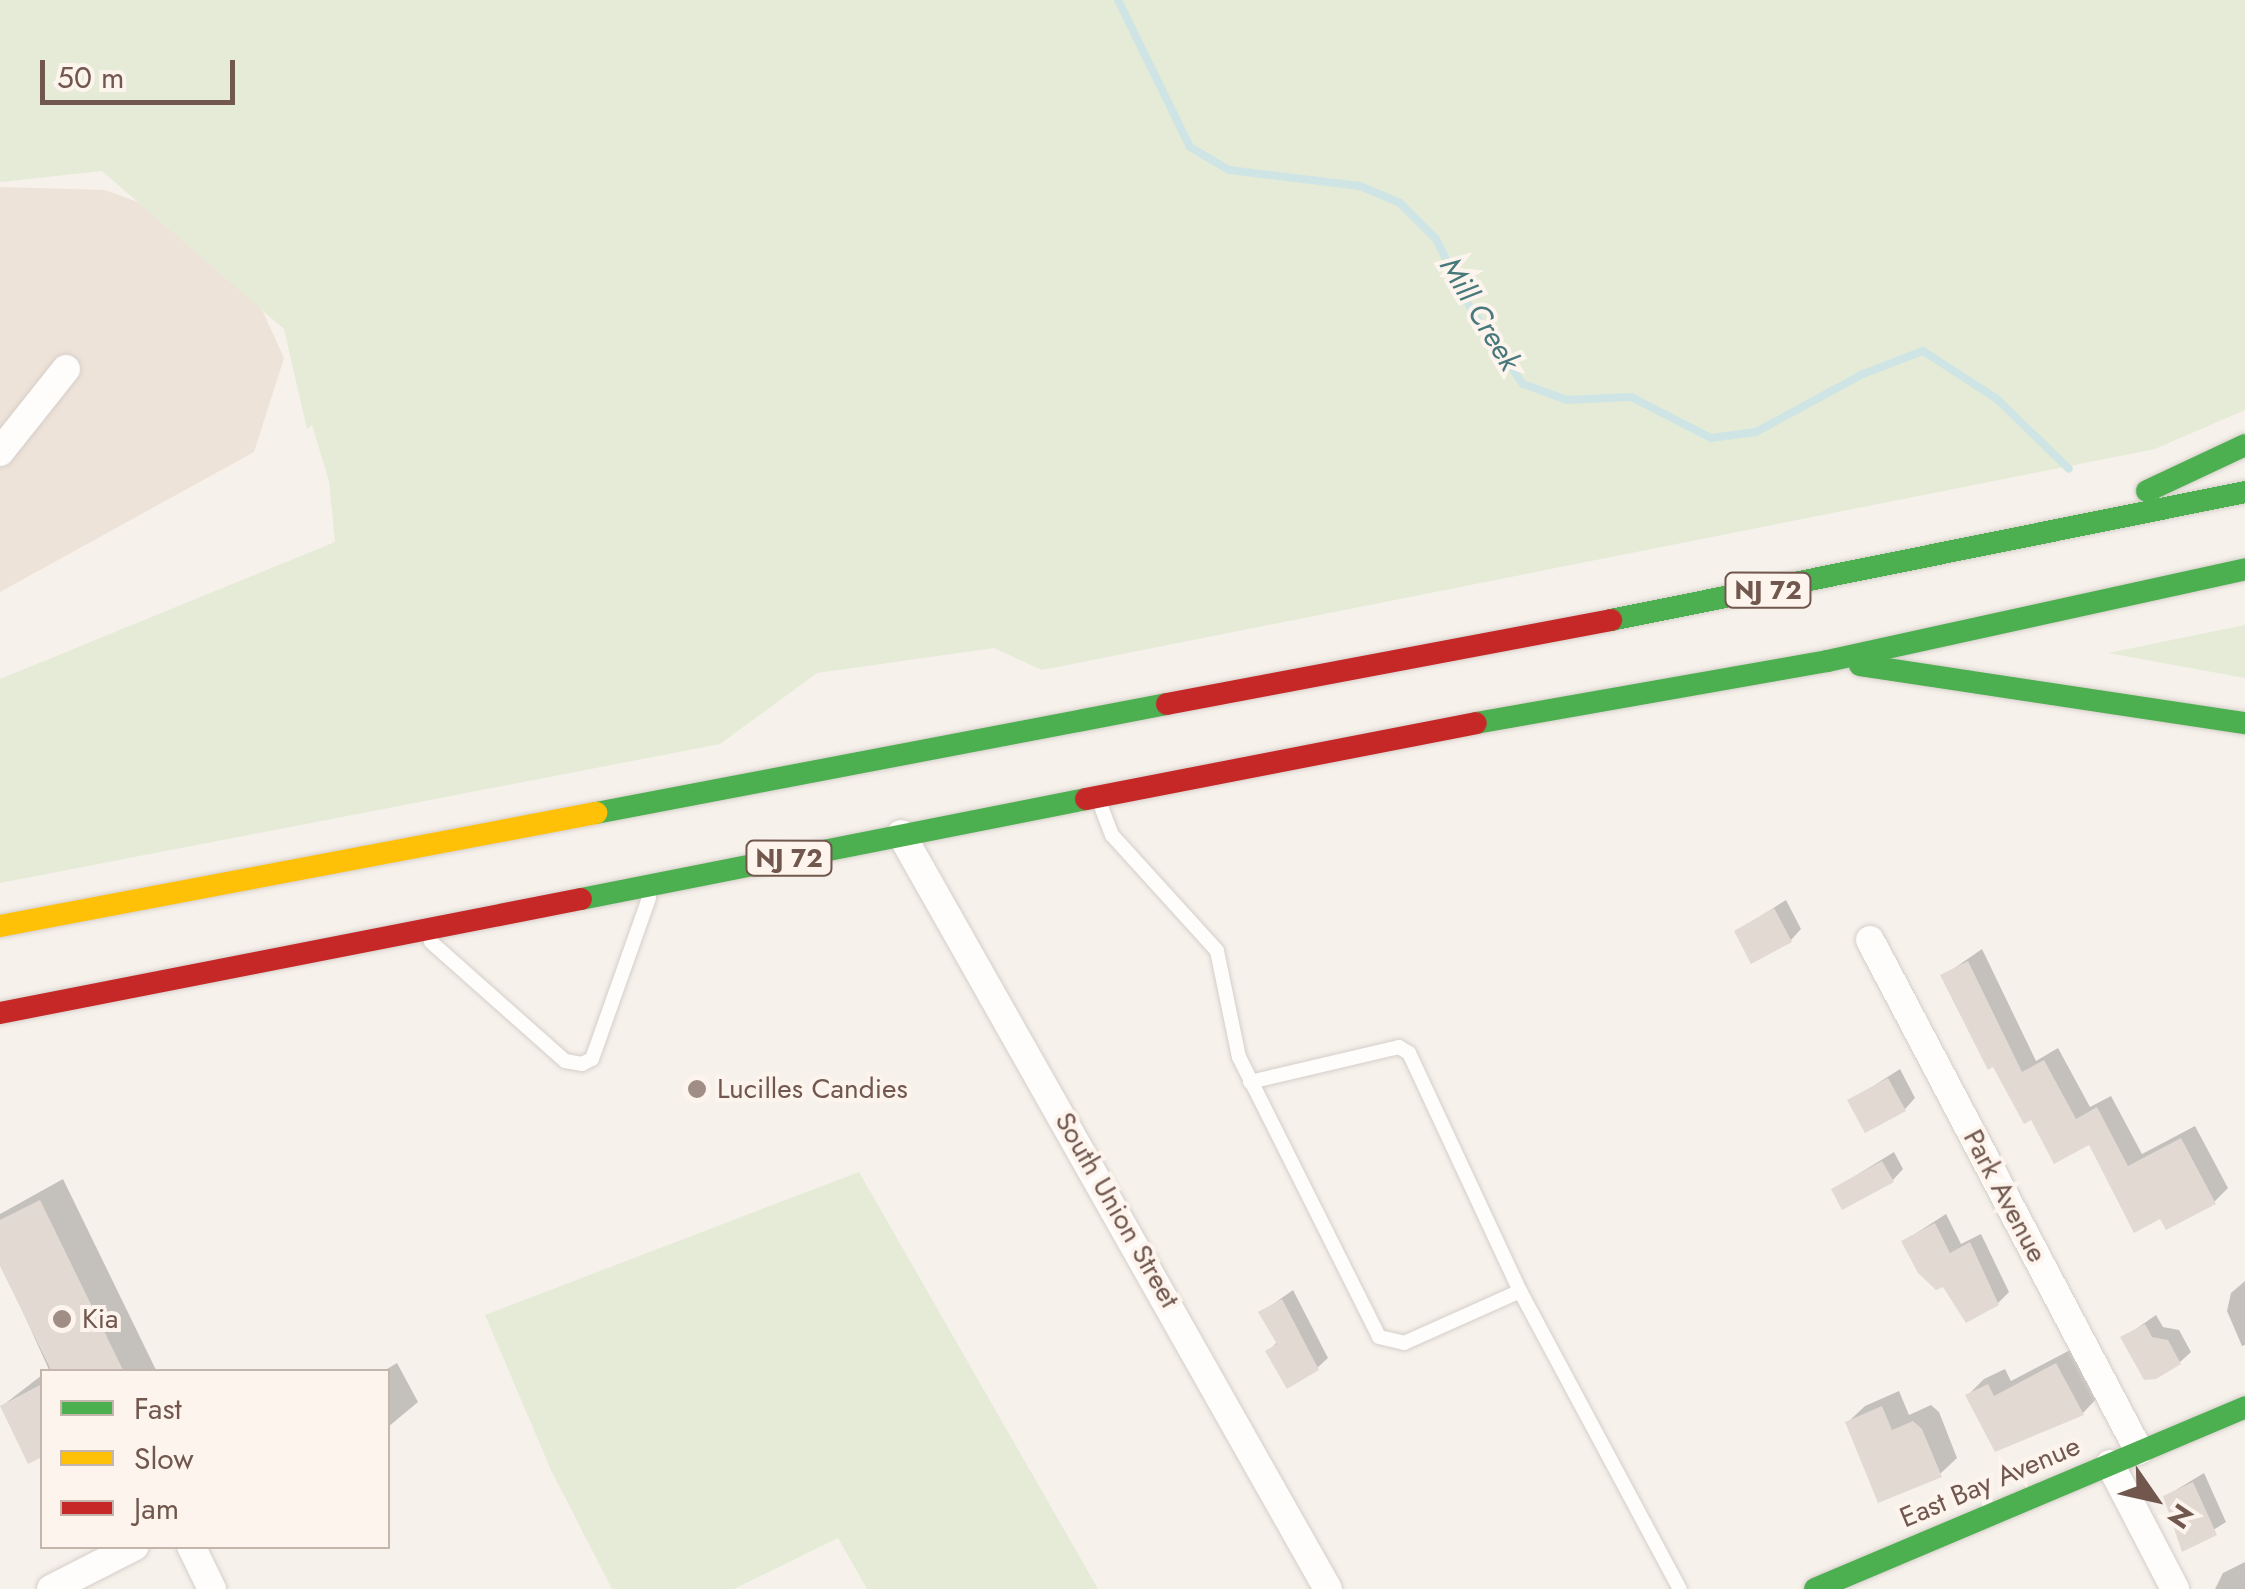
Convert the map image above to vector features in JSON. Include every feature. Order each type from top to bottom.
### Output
[{"type":"main road","points":[[2060,530],[2245,445]]},
{"type":"main road","name":"NJ 72","points":[[0,926],[2245,492]]},
{"type":"main road","name":"NJ 72","points":[[0,1013],[652,888],[901,834],[1098,799],[1578,703],[1828,662],[2245,569]]},
{"type":"main road","points":[[1828,662],[2245,723]]},
{"type":"main road","name":"East Bay Avenue","points":[[1815,1589],[2245,1407]]},
{"type":"street","points":[[0,452],[66,369]]},
{"type":"street","name":"South Union Street","points":[[901,834],[1328,1589]]},
{"type":"street","name":"Park Avenue","points":[[1870,940],[2139,1451]]},
{"type":"street","points":[[2110,1464],[2176,1589]]},
{"type":"street","points":[[51,1589],[130,1549]]},
{"type":"street","points":[[192,1549],[212,1589]]},
{"type":"lane","points":[[1098,799],[1112,834],[1217,950],[1250,1082],[1379,1336],[1404,1343],[1520,1291]]},
{"type":"lane","points":[[420,931],[565,1061],[582,1064],[592,1059],[652,888]]},
{"type":"lane","points":[[1250,1082],[1399,1047],[1408,1053],[1520,1291],[1680,1589]]},
{"type":"shaded area","points":[[0,187],[105,190],[208,228],[263,312],[284,358],[254,452],[0,592]]},
{"type":"green space","points":[[0,0],[2245,0],[2245,410],[2155,449],[1042,670],[994,648],[817,673],[720,744],[0,883],[0,679],[335,542],[329,481],[312,425],[307,429],[284,329],[102,171],[0,182]]},
{"type":"green space","points":[[2245,625],[2245,678],[2108,653]]},
{"type":"green space","points":[[859,1172],[1098,1589],[867,1589],[838,1538],[734,1589],[612,1589],[551,1470],[485,1315]]},
{"type":"building","points":[[1774,908],[1792,942],[1751,964],[1734,931]]},
{"type":"building","points":[[1968,961],[2022,1072],[2044,1060],[2076,1119],[2097,1107],[2128,1166],[2181,1138],[2216,1204],[2166,1230],[2160,1219],[2134,1233],[2089,1145],[2054,1164],[2031,1120],[2024,1124],[1993,1067],[1988,1070],[1940,975]]},
{"type":"building","points":[[1888,1078],[1906,1111],[1865,1133],[1847,1100]]},
{"type":"building","points":[[1882,1161],[1894,1182],[1842,1210],[1831,1189]]},
{"type":"building","name":"Kia","points":[[40,1200],[123,1369],[51,1369],[0,1266],[0,1220]]},
{"type":"building","points":[[1935,1223],[1950,1253],[1970,1242],[1999,1305],[1966,1323],[1943,1287],[1936,1290],[1918,1273],[1901,1241]]},
{"type":"building","points":[[1282,1299],[1319,1370],[1287,1389],[1265,1351],[1277,1344],[1258,1312]]},
{"type":"building","points":[[2145,1324],[2152,1337],[2168,1340],[2181,1364],[2156,1379],[2144,1380],[2120,1337]]},
{"type":"building","points":[[2056,1363],[2084,1415],[1995,1452],[1965,1395],[1988,1384],[1994,1396]]},
{"type":"building","name":"Kia","points":[[40,1385],[40,1458],[28,1464],[0,1406]]},
{"type":"building","points":[[1882,1406],[1892,1430],[1913,1421],[1922,1429],[1942,1477],[1878,1503],[1845,1422]]},
{"type":"building","points":[[2193,1482],[2217,1535],[2182,1552],[2163,1496]]},
{"type":"waterway","name":"Mill Creek","points":[[1118,0],[1190,147],[1229,170],[1360,186],[1400,203],[1436,239],[1471,309],[1523,384],[1567,400],[1631,397],[1711,438],[1756,432],[1863,374],[1923,351],[1997,399],[2069,469]]},
{"type":"traffic: fast","points":[[2147,491],[2245,445]]},
{"type":"traffic: fast","points":[[1611,620],[2245,492]]},
{"type":"traffic: fast","points":[[1476,723],[1828,661],[2245,569]]},
{"type":"traffic: fast","points":[[1860,665],[2245,723]]},
{"type":"traffic: fast","points":[[596,813],[1167,704]]},
{"type":"traffic: fast","points":[[581,899],[1086,799]]},
{"type":"traffic: fast","points":[[1815,1589],[2245,1407]]},
{"type":"traffic: slow","points":[[0,926],[596,813]]},
{"type":"traffic: jam","points":[[1167,704],[1611,620]]},
{"type":"traffic: jam","points":[[1086,799],[1476,723]]},
{"type":"traffic: jam","points":[[0,1013],[581,899]]},
{"type":"place","name":"Lucilles Candies","points":[[697,1089]]},
{"type":"place","name":"Kia","points":[[62,1319]]}]
